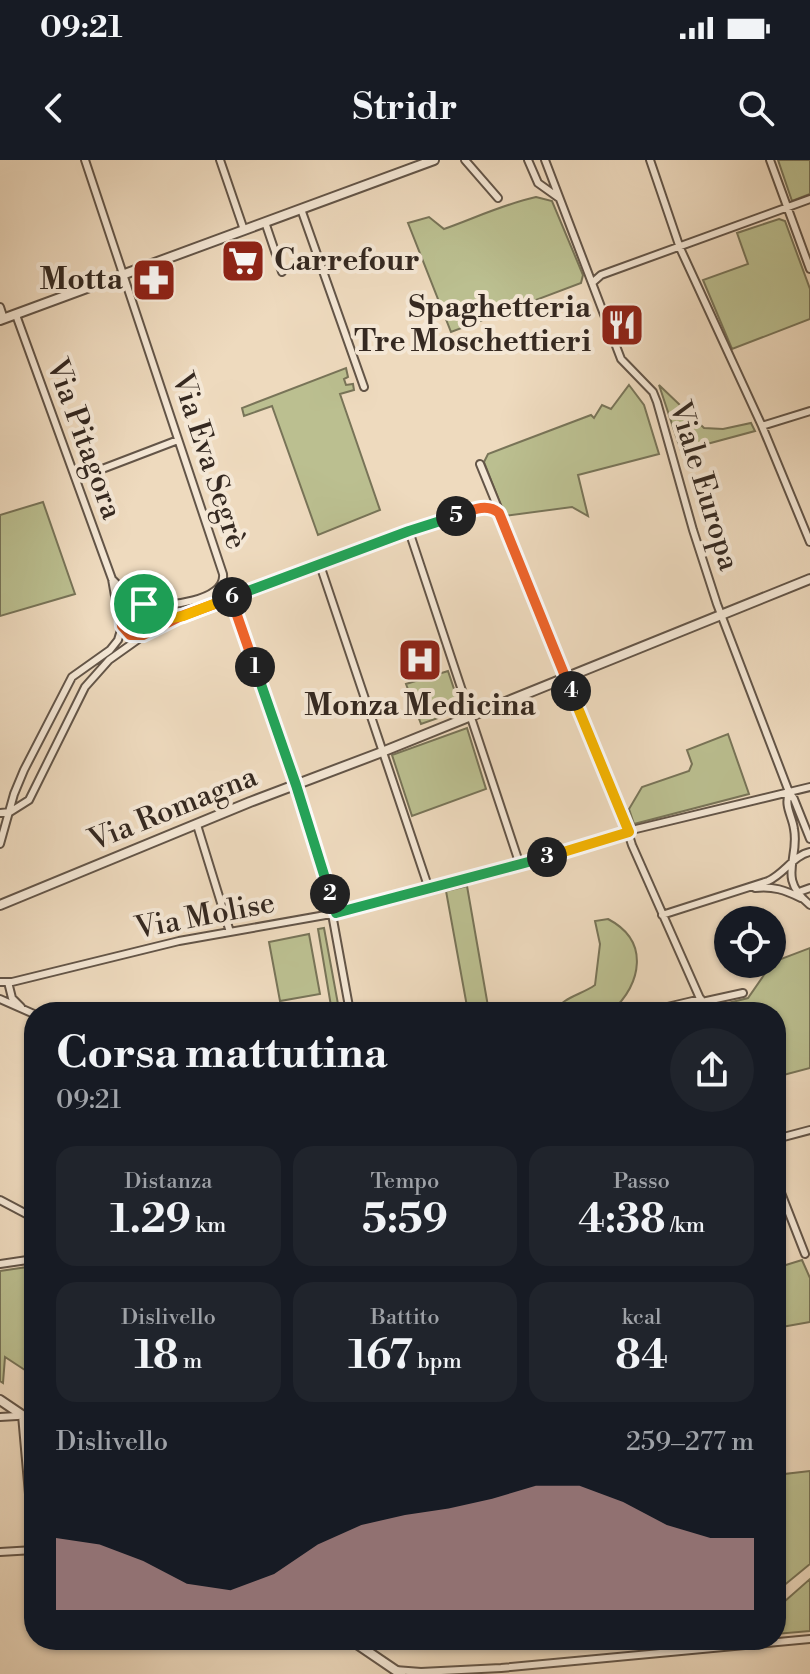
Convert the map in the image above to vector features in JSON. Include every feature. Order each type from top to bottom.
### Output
[{"type":"street","name":"Via Eva Segrè","points":[[85,160],[224,582],[219,589],[175,605],[144,604]]},
{"type":"street","points":[[220,160],[244,230]]},
{"type":"street","points":[[0,307],[2,319],[16,315],[434,160]]},
{"type":"street","points":[[465,160],[498,198]]},
{"type":"street","name":"Viale Europa","points":[[528,160],[538,183],[562,200]]},
{"type":"street","name":"Viale Europa","points":[[545,160],[621,359],[653,392],[657,402],[693,530],[789,792]]},
{"type":"street","points":[[650,160],[680,248],[762,426],[810,542]]},
{"type":"street","points":[[770,160],[810,269]]},
{"type":"street","points":[[592,283],[601,275],[810,199]]},
{"type":"street","points":[[301,209],[364,387]]},
{"type":"street","points":[[265,222],[282,272]]},
{"type":"street","name":"Via Pitagora","points":[[16,315],[112,579],[120,621]]},
{"type":"street","points":[[762,426],[810,411]]},
{"type":"street","points":[[76,479],[178,440]]},
{"type":"street","points":[[480,464],[632,845],[701,1000]]},
{"type":"street","points":[[0,813],[10,812],[29,800],[85,687],[109,660],[145,634],[179,617],[409,531],[485,507],[492,507],[499,513]]},
{"type":"street","points":[[409,531],[520,865]]},
{"type":"street","points":[[320,565],[429,889]]},
{"type":"street","points":[[112,579],[153,613],[154,621],[145,634]]},
{"type":"street","name":"Via Romagna","points":[[0,905],[810,579]]},
{"type":"street","points":[[231,598],[296,785],[334,914],[348,1002]]},
{"type":"street","points":[[0,844],[24,770],[72,677],[114,646],[121,635],[120,621],[128,605],[144,604]]},
{"type":"street","points":[[154,621],[179,617]]},
{"type":"street","points":[[120,621],[129,634],[145,634]]},
{"type":"street","name":"Via Molise","points":[[4,982],[129,952],[334,914],[520,865],[629,832],[810,787]]},
{"type":"street","points":[[789,792],[810,839]]},
{"type":"street","points":[[789,792],[786,805],[795,837],[790,865],[798,895]]},
{"type":"street","points":[[197,825],[230,932]]},
{"type":"street","points":[[662,915],[780,875],[803,853],[810,852]]},
{"type":"street","points":[[743,889],[769,886],[798,895],[810,905]]},
{"type":"street","points":[[798,895],[810,888]]},
{"type":"street","points":[[4,982],[12,998],[24,1009]]},
{"type":"street","points":[[692,1002],[743,993]]},
{"type":"street","points":[[0,999],[24,1009]]},
{"type":"street","points":[[786,1136],[810,1130]]},
{"type":"street","points":[[0,1200],[24,1213]]},
{"type":"street","points":[[786,1206],[805,1254]]},
{"type":"street","points":[[0,1264],[24,1260]]},
{"type":"street","points":[[0,1400],[22,1415]]},
{"type":"street","points":[[0,1417],[22,1415]]},
{"type":"street","points":[[22,1415],[24,1438]]},
{"type":"street","points":[[0,1552],[24,1551]]},
{"type":"street","points":[[786,1641],[810,1639]]},
{"type":"street","points":[[366,1650],[398,1672],[421,1672],[501,1668],[693,1650]]},
{"type":"green space","points":[[778,160],[810,160],[810,194],[792,201]]},
{"type":"green space","points":[[536,197],[552,201],[583,275],[581,283],[451,332],[408,223],[429,217],[444,229]]},
{"type":"green space","points":[[779,219],[785,221],[810,289],[810,319],[732,349],[703,280],[748,264],[737,233]]},
{"type":"green space","points":[[346,368],[346,385],[353,384],[354,390],[340,394],[380,510],[318,535],[272,406],[244,416],[242,408]]},
{"type":"green space","points":[[629,385],[644,405],[659,454],[578,475],[588,516],[572,507],[505,516],[484,462],[488,454],[591,415],[594,418],[602,405],[611,409]]},
{"type":"green space","points":[[659,385],[704,428],[723,429],[751,423],[755,431],[681,451]]},
{"type":"green space","points":[[43,502],[75,594],[0,616],[0,515]]},
{"type":"green space","points":[[136,608],[147,615],[148,620],[141,631],[136,632],[125,625],[124,620],[131,609]]},
{"type":"green space","points":[[448,671],[461,710],[421,724],[406,684]]},
{"type":"green space","points":[[467,728],[486,789],[412,816],[392,755]]},
{"type":"green space","points":[[728,734],[749,794],[634,824],[629,809],[642,787],[689,771],[692,764],[687,750]]},
{"type":"green space","points":[[467,886],[487,1002],[466,1002],[446,891]]},
{"type":"green space","points":[[608,919],[631,939],[636,950],[635,976],[620,1002],[564,1002],[595,985],[600,944],[595,921]]},
{"type":"green space","points":[[324,928],[338,1002],[330,1002],[318,929]]},
{"type":"green space","points":[[309,934],[320,994],[280,1001],[269,942]]},
{"type":"green space","points":[[810,948],[810,1068],[786,1074],[786,1002],[732,1002],[748,998],[762,978],[786,978],[786,957]]},
{"type":"green space","points":[[802,1260],[810,1278],[810,1322],[786,1326],[786,1265]]},
{"type":"green space","points":[[24,1267],[24,1369],[5,1357],[3,1383],[0,1381],[0,1271]]},
{"type":"green space","points":[[810,1471],[810,1564],[786,1584],[786,1474]]},
{"type":"green space","points":[[810,1579],[810,1631],[786,1633],[786,1600]]},
{"type":"place","name":"Carrefour","points":[[243,261]]},
{"type":"place","name":"Motta","points":[[154,280]]},
{"type":"place","name":"Spaghetteria Tre Moschettieri","points":[[622,325]]},
{"type":"place","name":"Monza Medicina","points":[[420,660]]},
{"type":"route","points":[[144,604],[131,604],[121,613],[122,626],[130,635],[143,635],[179,617],[231,598],[293,776],[336,913],[520,865],[629,832],[499,513],[492,507],[409,531],[238,596],[231,598],[183,616],[179,617],[165,620],[154,621],[151,610],[144,604]]}]
